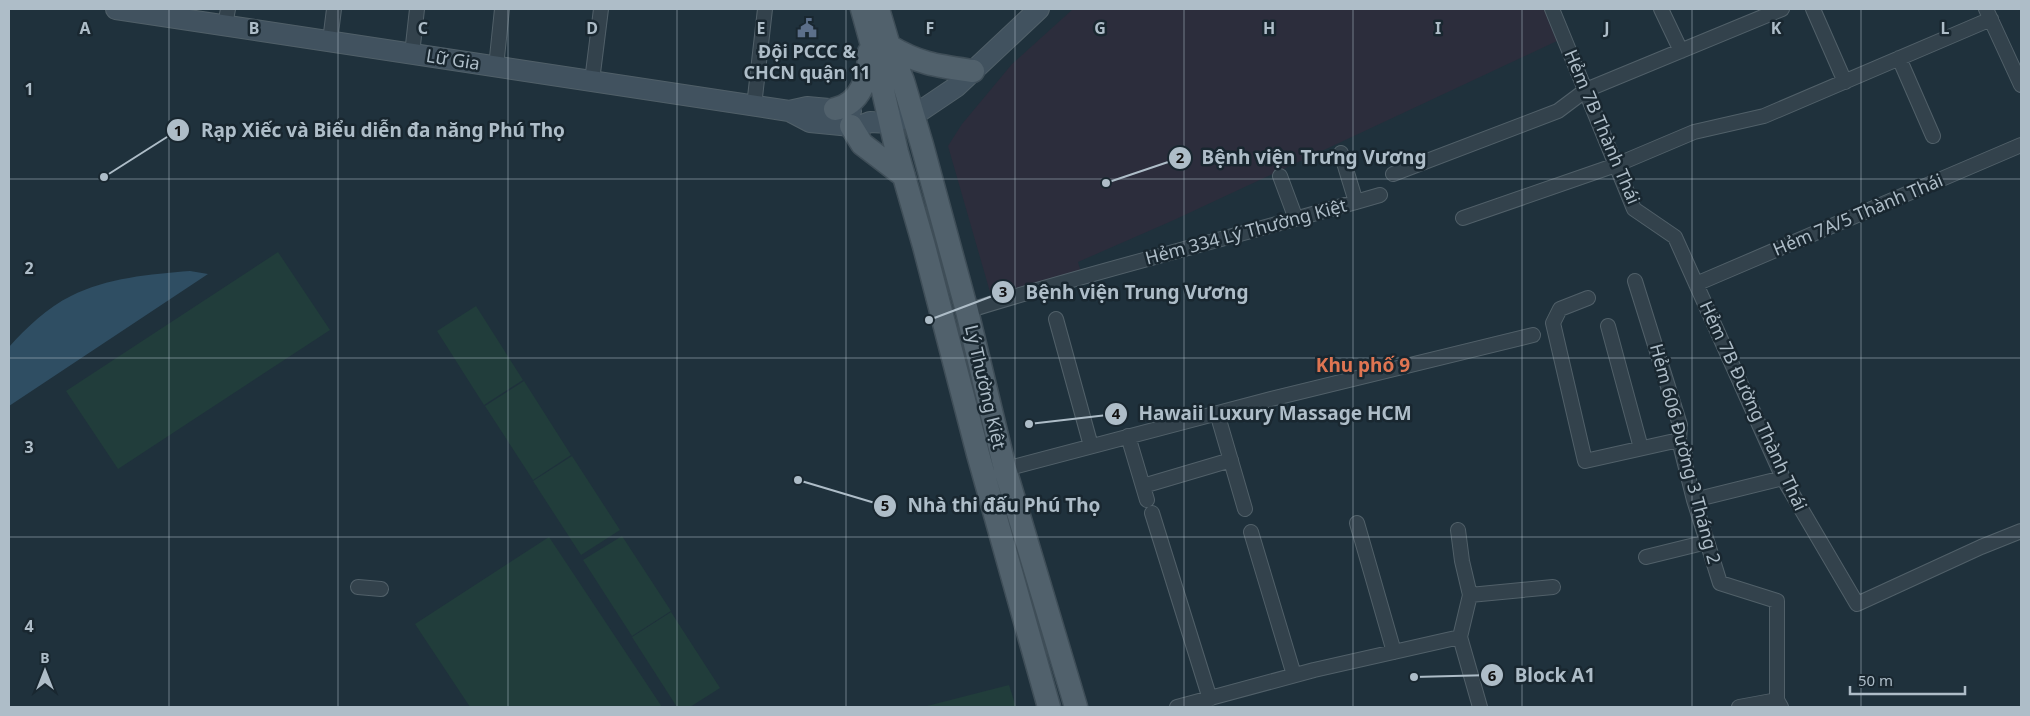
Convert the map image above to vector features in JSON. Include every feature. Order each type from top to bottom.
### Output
[{"type":"main road","name":"Lữ Gia","points":[[116,9],[226,17],[330,41],[789,111],[810,122],[870,124]]},
{"type":"main road","name":"Lý Thường Kiệt","points":[[862,9],[869,34],[870,124],[904,176],[994,472],[1076,707]]},
{"type":"main road","name":"Lý Thường Kiệt","points":[[878,9],[888,46],[903,81],[967,311],[994,472],[1049,707]]},
{"type":"main road","points":[[904,176],[862,144],[870,124],[913,116],[941,98],[1040,9]]},
{"type":"main road","points":[[835,109],[841,108],[854,99],[863,86],[868,68],[869,34]]},
{"type":"main road","points":[[888,46],[909,58],[930,65],[973,71]]},
{"type":"main road","name":"Lữ Gia","points":[[789,111],[807,107],[861,112],[870,124]]},
{"type":"street","points":[[330,41],[334,9]]},
{"type":"street","points":[[412,54],[417,9]]},
{"type":"street","points":[[496,66],[502,9]]},
{"type":"street","points":[[592,81],[601,9]]},
{"type":"street","points":[[754,106],[765,9]]},
{"type":"street","name":"Hẻm 7B Thành Thái","points":[[1552,9],[1634,209],[1675,237],[1696,284]]},
{"type":"street","points":[[1662,9],[1681,51]]},
{"type":"street","points":[[1393,174],[1558,111],[1586,90],[1782,9]]},
{"type":"street","points":[[1813,9],[1845,82]]},
{"type":"street","points":[[1463,218],[1616,165],[1694,132],[1764,116],[1899,58],[1988,14],[2021,85]]},
{"type":"street","points":[[1899,58],[1933,136]]},
{"type":"street","name":"Hẻm 7A/5 Thành Thái","points":[[1696,284],[2021,145]]},
{"type":"street","points":[[1341,153],[1356,202]]},
{"type":"street","points":[[1280,176],[1296,219]]},
{"type":"street","name":"Hẻm 334 Lý Thường Kiệt","points":[[967,311],[1046,286],[1296,219],[1380,194]]},
{"type":"street","name":"Hẻm 606 Đường 3 Tháng 2","points":[[1635,281],[1680,425],[1679,440],[1694,500],[1720,583],[1777,601],[1779,704]]},
{"type":"street","name":"Hẻm 7B Đường Thành Thái","points":[[1696,284],[1783,478],[1857,604],[1981,547],[2021,531]]},
{"type":"street","points":[[1588,298],[1560,309],[1553,323],[1585,461],[1679,440]]},
{"type":"street","points":[[1056,319],[1091,446]]},
{"type":"street","points":[[1608,326],[1641,448]]},
{"type":"street","points":[[994,472],[1217,413],[1533,335]]},
{"type":"street","points":[[1217,413],[1245,509]]},
{"type":"street","points":[[1128,436],[1210,699]]},
{"type":"street","points":[[1143,486],[1231,460]]},
{"type":"street","points":[[1694,500],[1783,478]]},
{"type":"street","points":[[1357,522],[1394,652]]},
{"type":"street","points":[[1458,530],[1462,561],[1470,595],[1460,637],[1480,707]]},
{"type":"street","points":[[1251,532],[1294,675]]},
{"type":"street","points":[[1646,557],[1707,542]]},
{"type":"street","points":[[1470,595],[1553,586]]},
{"type":"street","points":[[358,587],[381,589]]},
{"type":"street","points":[[1177,707],[1294,675],[1460,637]]},
{"type":"street","points":[[1739,707],[1779,704]]},
{"type":"shaded area","points":[[1073,9],[1544,9],[1557,41],[1174,220],[1078,262],[1081,272],[992,299],[948,146],[962,124],[1012,64]]},
{"type":"shaded area","points":[[190,271],[208,274],[9,406],[9,347],[30,325],[46,312],[71,296],[99,285],[144,275]]},
{"type":"green space","points":[[278,252],[330,330],[118,469],[66,391]]},
{"type":"green space","points":[[476,306],[523,380],[484,405],[437,331]]},
{"type":"green space","points":[[524,381],[571,455],[533,480],[485,406]]},
{"type":"green space","points":[[572,456],[620,530],[581,555],[533,481]]},
{"type":"green space","points":[[622,536],[671,611],[632,636],[583,560]]},
{"type":"green space","points":[[549,537],[662,707],[470,707],[415,624]]},
{"type":"green space","points":[[671,612],[720,688],[690,707],[677,707],[632,637]]},
{"type":"green space","points":[[1009,685],[1016,707],[923,707]]},
{"type":"place","name":"Đội PCCC & CHCN quận 11","points":[[807,28]]},
{"type":"place","name":"Rạp Xiếc và Biểu diễn đa năng Phú Thọ","points":[[104,177]]},
{"type":"place","name":"Bệnh viện Trưng Vương","points":[[1106,183]]},
{"type":"place","name":"Bệnh viện Trung Vương","points":[[929,320]]},
{"type":"place","name":"Hawaii Luxury Massage HCM","points":[[1029,424]]},
{"type":"place","name":"Nhà thi đấu Phú Thọ","points":[[798,480]]},
{"type":"place","name":"Block A1","points":[[1414,677]]},
{"type":"district","name":"Khu phố 9","points":[[1363,365]]}]
